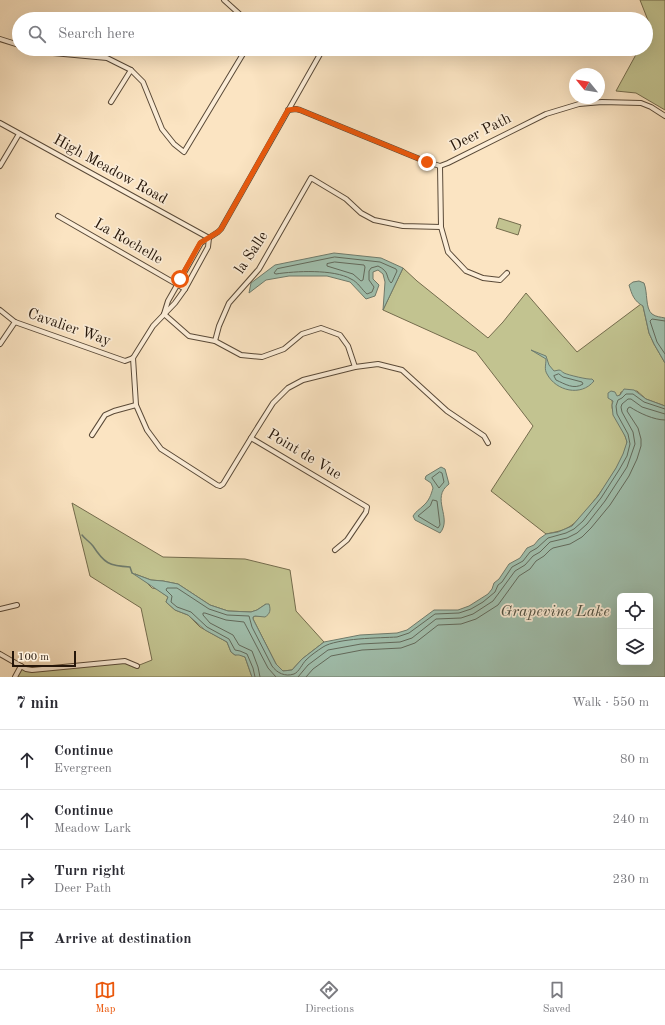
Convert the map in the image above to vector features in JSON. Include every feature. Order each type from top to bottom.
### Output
[{"type":"street","points":[[224,0],[237,12]]},
{"type":"street","points":[[0,39],[12,43]]},
{"type":"street","points":[[85,56],[107,58],[130,70],[143,82],[162,129],[174,144],[184,152],[242,56]]},
{"type":"street","points":[[164,314],[168,301],[200,243],[221,229],[319,56]]},
{"type":"street","points":[[111,102],[130,70]]},
{"type":"street","name":"Deer Path","points":[[288,110],[300,110],[440,166],[546,114],[579,104],[602,102],[641,104],[651,107],[665,116]]},
{"type":"street","name":"High Meadow Road","points":[[0,123],[209,238]]},
{"type":"street","points":[[0,166],[19,134]]},
{"type":"street","points":[[440,166],[441,227],[448,252],[466,271],[483,278],[500,280],[507,273]]},
{"type":"street","name":"la Salle","points":[[215,341],[219,326],[229,303],[259,268],[312,178],[346,199],[361,213],[374,220],[403,226],[441,227]]},
{"type":"street","name":"La Rochelle","points":[[58,216],[185,289]]},
{"type":"street","points":[[133,358],[153,326],[175,303],[185,289],[208,247],[209,238]]},
{"type":"street","name":"Cavalier Way","points":[[0,310],[15,322],[126,361],[133,358]]},
{"type":"street","points":[[164,314],[189,336],[215,341],[241,355],[262,357],[284,349],[302,334],[321,328],[340,335],[348,346],[355,367]]},
{"type":"street","points":[[0,344],[15,322]]},
{"type":"street","name":"Point de Vue","points":[[133,358],[136,405],[144,426],[161,449],[217,485],[220,486],[224,484],[251,438],[367,507],[366,512],[347,540],[335,550]]},
{"type":"street","points":[[251,438],[273,403],[288,388],[303,380],[355,367],[378,364],[402,370],[447,411],[484,436],[488,443]]},
{"type":"street","points":[[92,435],[104,415],[136,405]]},
{"type":"street","points":[[0,609],[17,605]]},
{"type":"street","points":[[0,654],[21,666],[32,670],[125,661],[137,666]]},
{"type":"street","points":[[15,677],[21,666]]},
{"type":"green space","points":[[640,0],[665,0],[665,110],[636,93],[616,91],[635,56],[653,56],[653,12],[645,12]]},
{"type":"green space","points":[[499,218],[521,225],[518,235],[496,228]]},
{"type":"green space","points":[[403,268],[488,338],[526,293],[577,352],[641,304],[643,306],[649,333],[665,363],[665,406],[646,399],[637,391],[621,392],[620,395],[612,400],[612,410],[627,442],[625,450],[613,473],[596,499],[572,525],[566,529],[546,534],[491,491],[533,426],[476,352],[383,310]]},
{"type":"green space","points":[[72,503],[163,557],[245,559],[290,570],[296,611],[324,642],[302,659],[292,670],[283,671],[276,664],[253,619],[255,616],[261,616],[266,604],[251,612],[228,611],[210,605],[178,584],[151,580],[135,574],[152,588],[157,589],[168,597],[166,602],[175,610],[188,615],[200,627],[227,642],[231,652],[235,655],[239,654],[245,657],[252,677],[15,677],[21,666],[26,669],[125,661],[137,666],[152,660],[141,608],[90,576]]},
{"type":"water","points":[[334,253],[381,258],[403,268],[383,310],[385,282],[383,274],[378,270],[373,272],[373,279],[379,285],[375,296],[366,299],[350,282],[327,276],[289,276],[266,280],[249,293],[251,283],[275,265]]},
{"type":"water","points":[[639,281],[644,283],[648,308],[652,314],[665,318],[665,363],[649,333],[643,306],[635,300],[630,289],[629,285],[633,282]]},
{"type":"water","points":[[531,350],[546,356],[549,365],[554,371],[560,370],[566,374],[592,379],[594,381],[589,386],[582,389],[569,390],[562,388],[556,385],[547,374],[545,369],[546,359]]},
{"type":"water","name":"Grapevine Lake","points":[[624,389],[634,390],[646,399],[665,406],[665,677],[252,677],[245,657],[235,655],[231,652],[227,642],[205,630],[188,615],[175,610],[166,602],[168,597],[132,573],[151,580],[178,584],[210,605],[228,611],[251,612],[266,604],[269,604],[270,612],[267,616],[255,616],[253,619],[276,664],[283,671],[292,670],[302,659],[324,642],[360,635],[397,633],[407,630],[434,610],[458,610],[469,606],[488,594],[494,583],[499,579],[509,564],[520,558],[527,548],[534,545],[546,534],[558,532],[572,526],[598,496],[623,454],[627,442],[613,415],[613,401],[608,398],[608,393],[611,391],[615,392],[617,396],[620,395]]},
{"type":"water","points":[[441,467],[445,469],[449,484],[441,495],[444,521],[440,533],[415,520],[413,516],[430,498],[433,488],[431,483],[425,479],[426,476]]},
{"type":"waterway","points":[[82,535],[104,560],[117,566],[130,567],[132,573]]},
{"type":"route","points":[[180,279],[200,243],[221,229],[288,110],[300,110],[427,162]]}]
